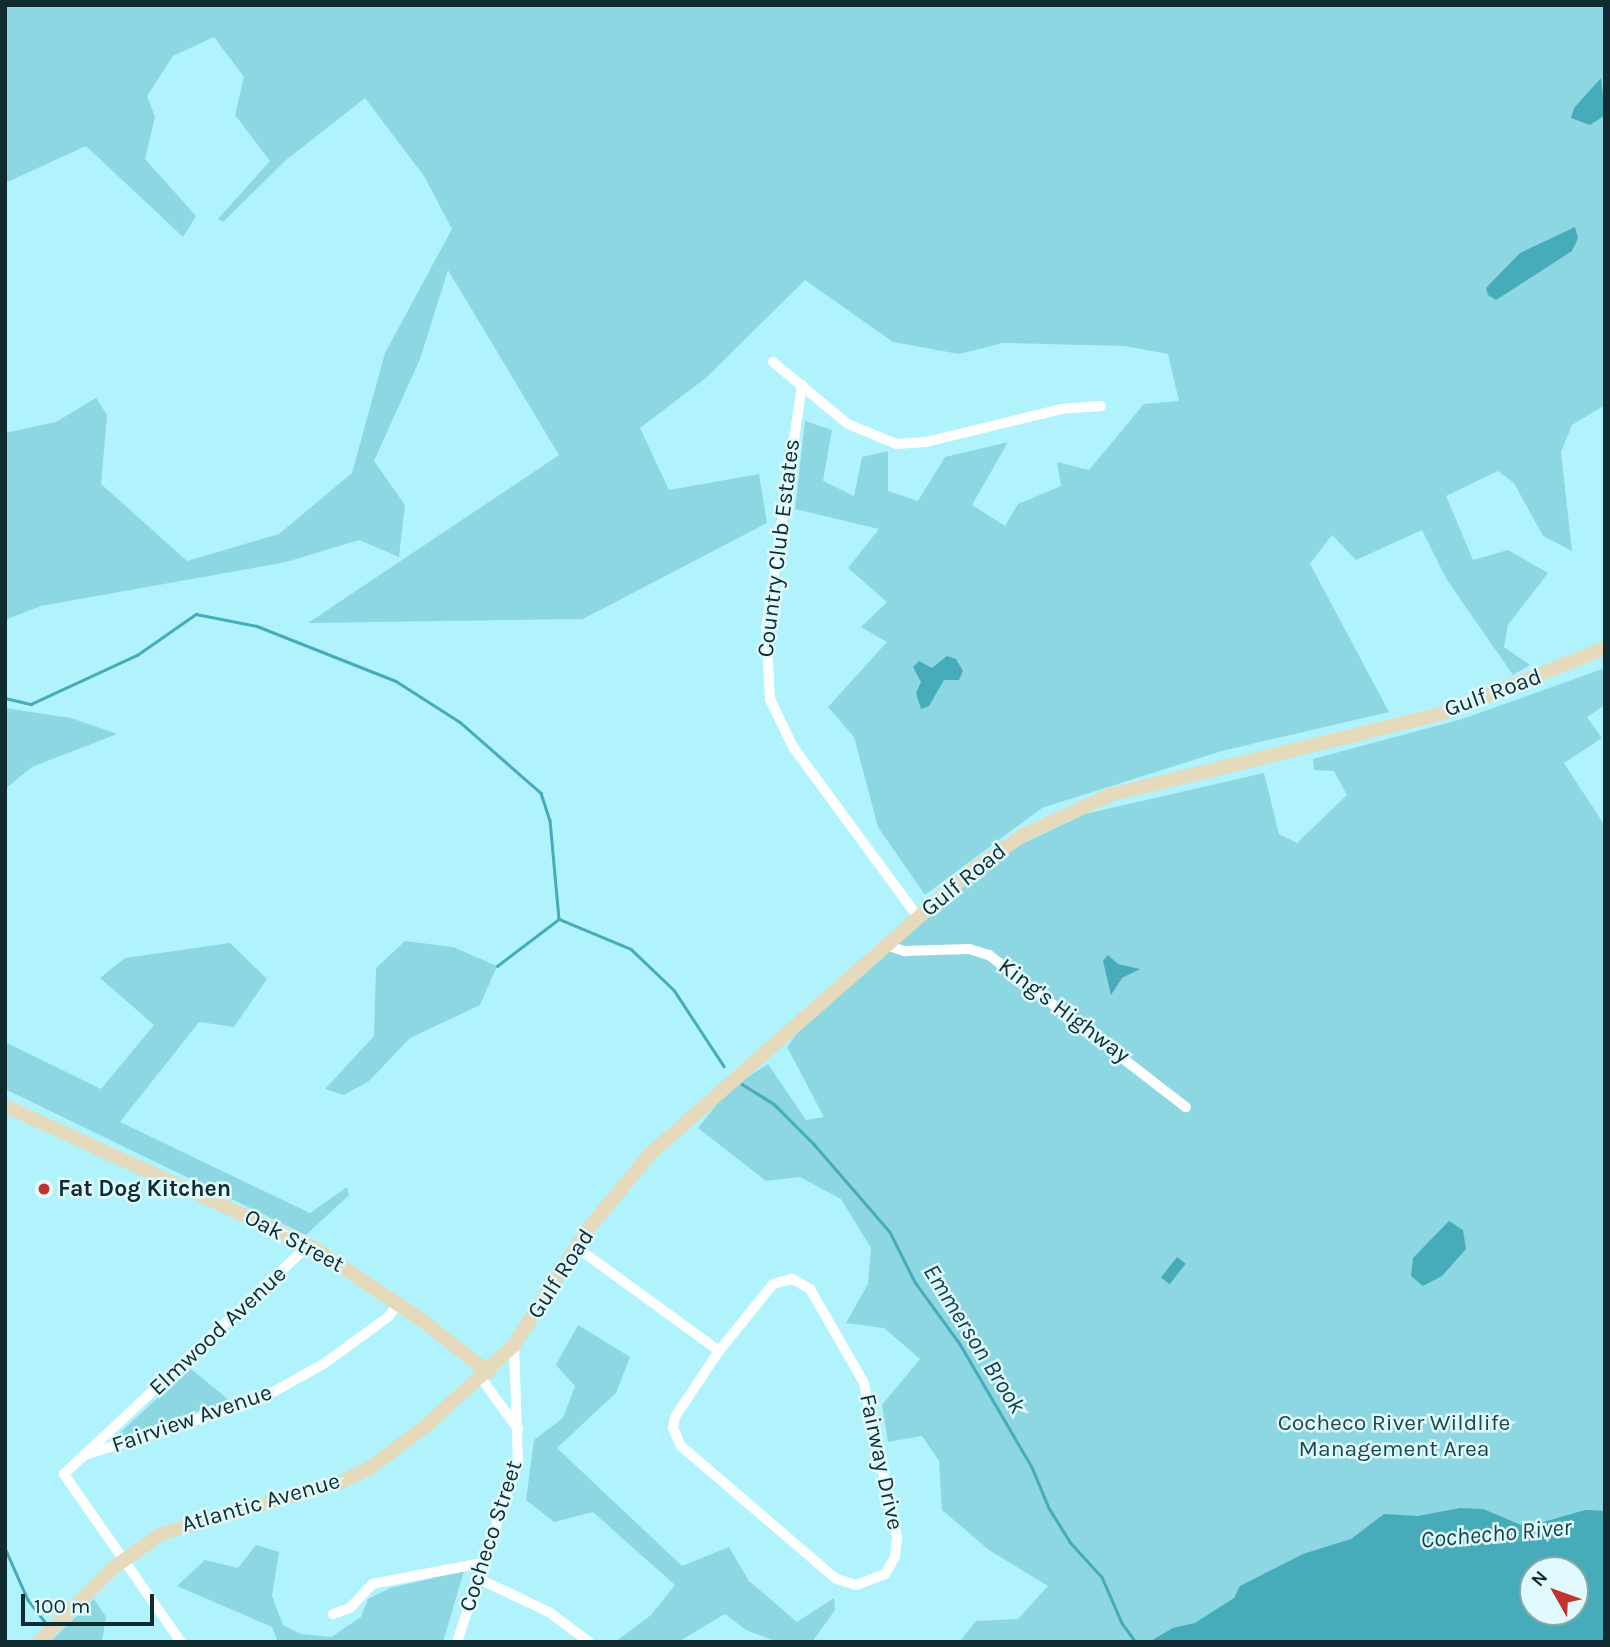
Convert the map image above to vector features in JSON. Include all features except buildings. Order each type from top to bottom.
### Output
[{"type":"street","points":[[773,362],[856,430],[896,444],[926,442],[1060,409],[1101,407]]},
{"type":"street","name":"Country Club Estates","points":[[802,386],[765,628],[770,699],[793,747],[918,917]]},
{"type":"street","name":"Gulf Road","points":[[486,1374],[514,1345],[576,1247],[622,1184],[658,1147],[992,855],[1082,805],[1144,785],[1444,713],[1605,648]]},
{"type":"street","name":"King's Highway","points":[[886,945],[905,951],[969,949],[989,955],[1186,1107]]},
{"type":"street","name":"Oak Street","points":[[5,1105],[309,1245],[398,1304],[486,1374]]},
{"type":"street","name":"Elmwood Avenue","points":[[122,1560],[64,1474],[309,1245]]},
{"type":"street","points":[[576,1247],[719,1351]]},
{"type":"street","name":"Fairway Drive","points":[[792,1279],[817,1297],[856,1363],[866,1393],[897,1537],[895,1557],[885,1574],[856,1585],[835,1578],[681,1446],[673,1428],[675,1417],[719,1351],[773,1284],[792,1279]]},
{"type":"street","name":"Fairview Avenue","points":[[85,1455],[259,1400],[335,1356],[388,1317],[398,1304]]},
{"type":"street","name":"Cocheco Street","points":[[457,1642],[482,1563],[514,1478],[518,1429],[514,1345]]},
{"type":"street","points":[[486,1374],[518,1429]]},
{"type":"street","name":"Atlantic Avenue","points":[[39,1642],[122,1560],[161,1534],[192,1522],[301,1496],[370,1468],[486,1374]]},
{"type":"street","points":[[122,1560],[181,1642]]},
{"type":"street","points":[[333,1614],[349,1608],[372,1584],[482,1563]]},
{"type":"street","points":[[477,1578],[549,1612],[589,1642]]},
{"type":"green space","points":[[5,5],[1605,5],[1605,405],[1572,425],[1561,452],[1572,551],[1543,536],[1514,483],[1498,471],[1446,496],[1473,560],[1508,550],[1548,573],[1508,625],[1504,647],[1530,665],[1513,675],[1447,580],[1422,530],[1356,560],[1332,535],[1310,564],[1389,712],[1222,751],[1042,808],[925,895],[878,827],[854,737],[828,707],[887,642],[861,627],[887,602],[848,568],[879,529],[795,509],[805,421],[832,430],[823,481],[854,496],[862,457],[888,451],[888,491],[918,501],[945,457],[1008,442],[972,505],[1005,526],[1018,504],[1061,486],[1057,462],[1089,470],[1144,404],[1179,401],[1168,354],[1124,346],[1003,343],[959,354],[893,342],[805,280],[707,377],[640,428],[669,490],[759,474],[767,523],[583,619],[308,623],[559,455],[448,270],[420,359],[374,461],[405,505],[399,557],[359,540],[286,562],[41,606],[5,620],[5,433],[56,422],[96,398],[107,415],[101,484],[187,561],[279,534],[352,473],[385,353],[452,229],[424,176],[365,98],[286,160],[223,222],[218,219],[270,161],[235,115],[244,77],[214,37],[173,56],[147,96],[155,117],[145,159],[196,216],[183,237],[86,146],[5,183]]},
{"type":"green space","name":"Cocheco River Wildlife Management Area","points":[[1605,668],[1605,705],[1587,717],[1602,738],[1564,763],[1605,826],[1605,1511],[1526,1527],[1512,1521],[1234,1598],[1200,1623],[1155,1641],[959,1642],[976,1621],[1018,1619],[1048,1586],[989,1550],[942,1510],[939,1461],[922,1436],[888,1442],[882,1405],[920,1359],[884,1328],[846,1323],[868,1284],[871,1248],[841,1199],[800,1177],[766,1181],[698,1128],[728,1090],[768,1064],[806,1120],[824,1117],[787,1047],[809,1017],[962,883],[1016,847],[1085,814],[1264,773],[1279,834],[1297,843],[1347,795],[1334,771],[1314,770],[1313,759],[1462,719]]},
{"type":"green space","points":[[5,708],[71,718],[117,734],[32,767],[5,789]]},
{"type":"green space","points":[[405,941],[453,947],[497,966],[480,1005],[410,1038],[369,1081],[344,1095],[325,1089],[374,1036],[376,968]]},
{"type":"green space","points":[[230,943],[267,979],[234,1027],[199,1022],[120,1122],[310,1213],[347,1187],[349,1195],[306,1235],[5,1089],[5,1042],[101,1089],[154,1025],[100,978],[125,958]]},
{"type":"green space","points":[[578,1325],[630,1357],[616,1393],[557,1448],[682,1566],[729,1547],[749,1581],[797,1622],[834,1598],[835,1610],[812,1642],[778,1642],[746,1630],[725,1614],[678,1642],[615,1642],[651,1615],[675,1585],[593,1512],[554,1522],[526,1500],[534,1440],[563,1418],[575,1386],[556,1365]]},
{"type":"green space","points":[[190,1368],[230,1401],[113,1439]]},
{"type":"green space","points":[[256,1545],[279,1552],[272,1596],[283,1625],[301,1634],[331,1637],[361,1617],[368,1599],[390,1588],[464,1571],[443,1642],[278,1642],[272,1627],[177,1586],[205,1560],[238,1568]]},
{"type":"green space","points":[[94,1599],[106,1617],[102,1642],[50,1642]]},
{"type":"water","points":[[1601,78],[1605,115],[1590,125],[1571,118],[1574,108]]},
{"type":"water","points":[[1575,227],[1578,238],[1572,251],[1496,300],[1488,295],[1486,288],[1520,253]]},
{"type":"water","points":[[947,656],[956,659],[963,671],[959,680],[944,680],[929,706],[921,709],[916,693],[921,682],[913,667],[919,661],[932,668]]},
{"type":"water","points":[[1108,955],[1118,964],[1140,969],[1122,978],[1111,995],[1103,961]]},
{"type":"water","points":[[1449,1221],[1463,1230],[1466,1249],[1442,1276],[1423,1286],[1411,1276],[1413,1258]]},
{"type":"water","points":[[1177,1257],[1186,1264],[1170,1284],[1161,1277]]},
{"type":"water","name":"Cochecho River","points":[[1460,1508],[1483,1509],[1526,1527],[1585,1510],[1605,1511],[1605,1642],[1149,1642],[1173,1628],[1195,1623],[1234,1598],[1240,1586],[1303,1554],[1351,1539],[1384,1514],[1418,1516]]},
{"type":"waterway","name":"Emmerson Brook","points":[[5,698],[31,704],[137,655],[196,614],[257,626],[396,681],[460,722],[541,793],[550,820],[559,919]]},
{"type":"waterway","name":"Emmerson Brook","points":[[559,919],[631,949],[674,990],[724,1066]]},
{"type":"waterway","points":[[497,966],[559,919]]},
{"type":"waterway","name":"Emmerson Brook","points":[[742,1084],[774,1104],[814,1144],[890,1232],[915,1282],[960,1344],[1032,1467],[1049,1508],[1070,1542],[1102,1577],[1122,1623],[1136,1642]]},
{"type":"waterway","points":[[5,1548],[28,1600],[49,1627]]},
{"type":"place","name":"Fat Dog Kitchen","points":[[44,1189]]}]
